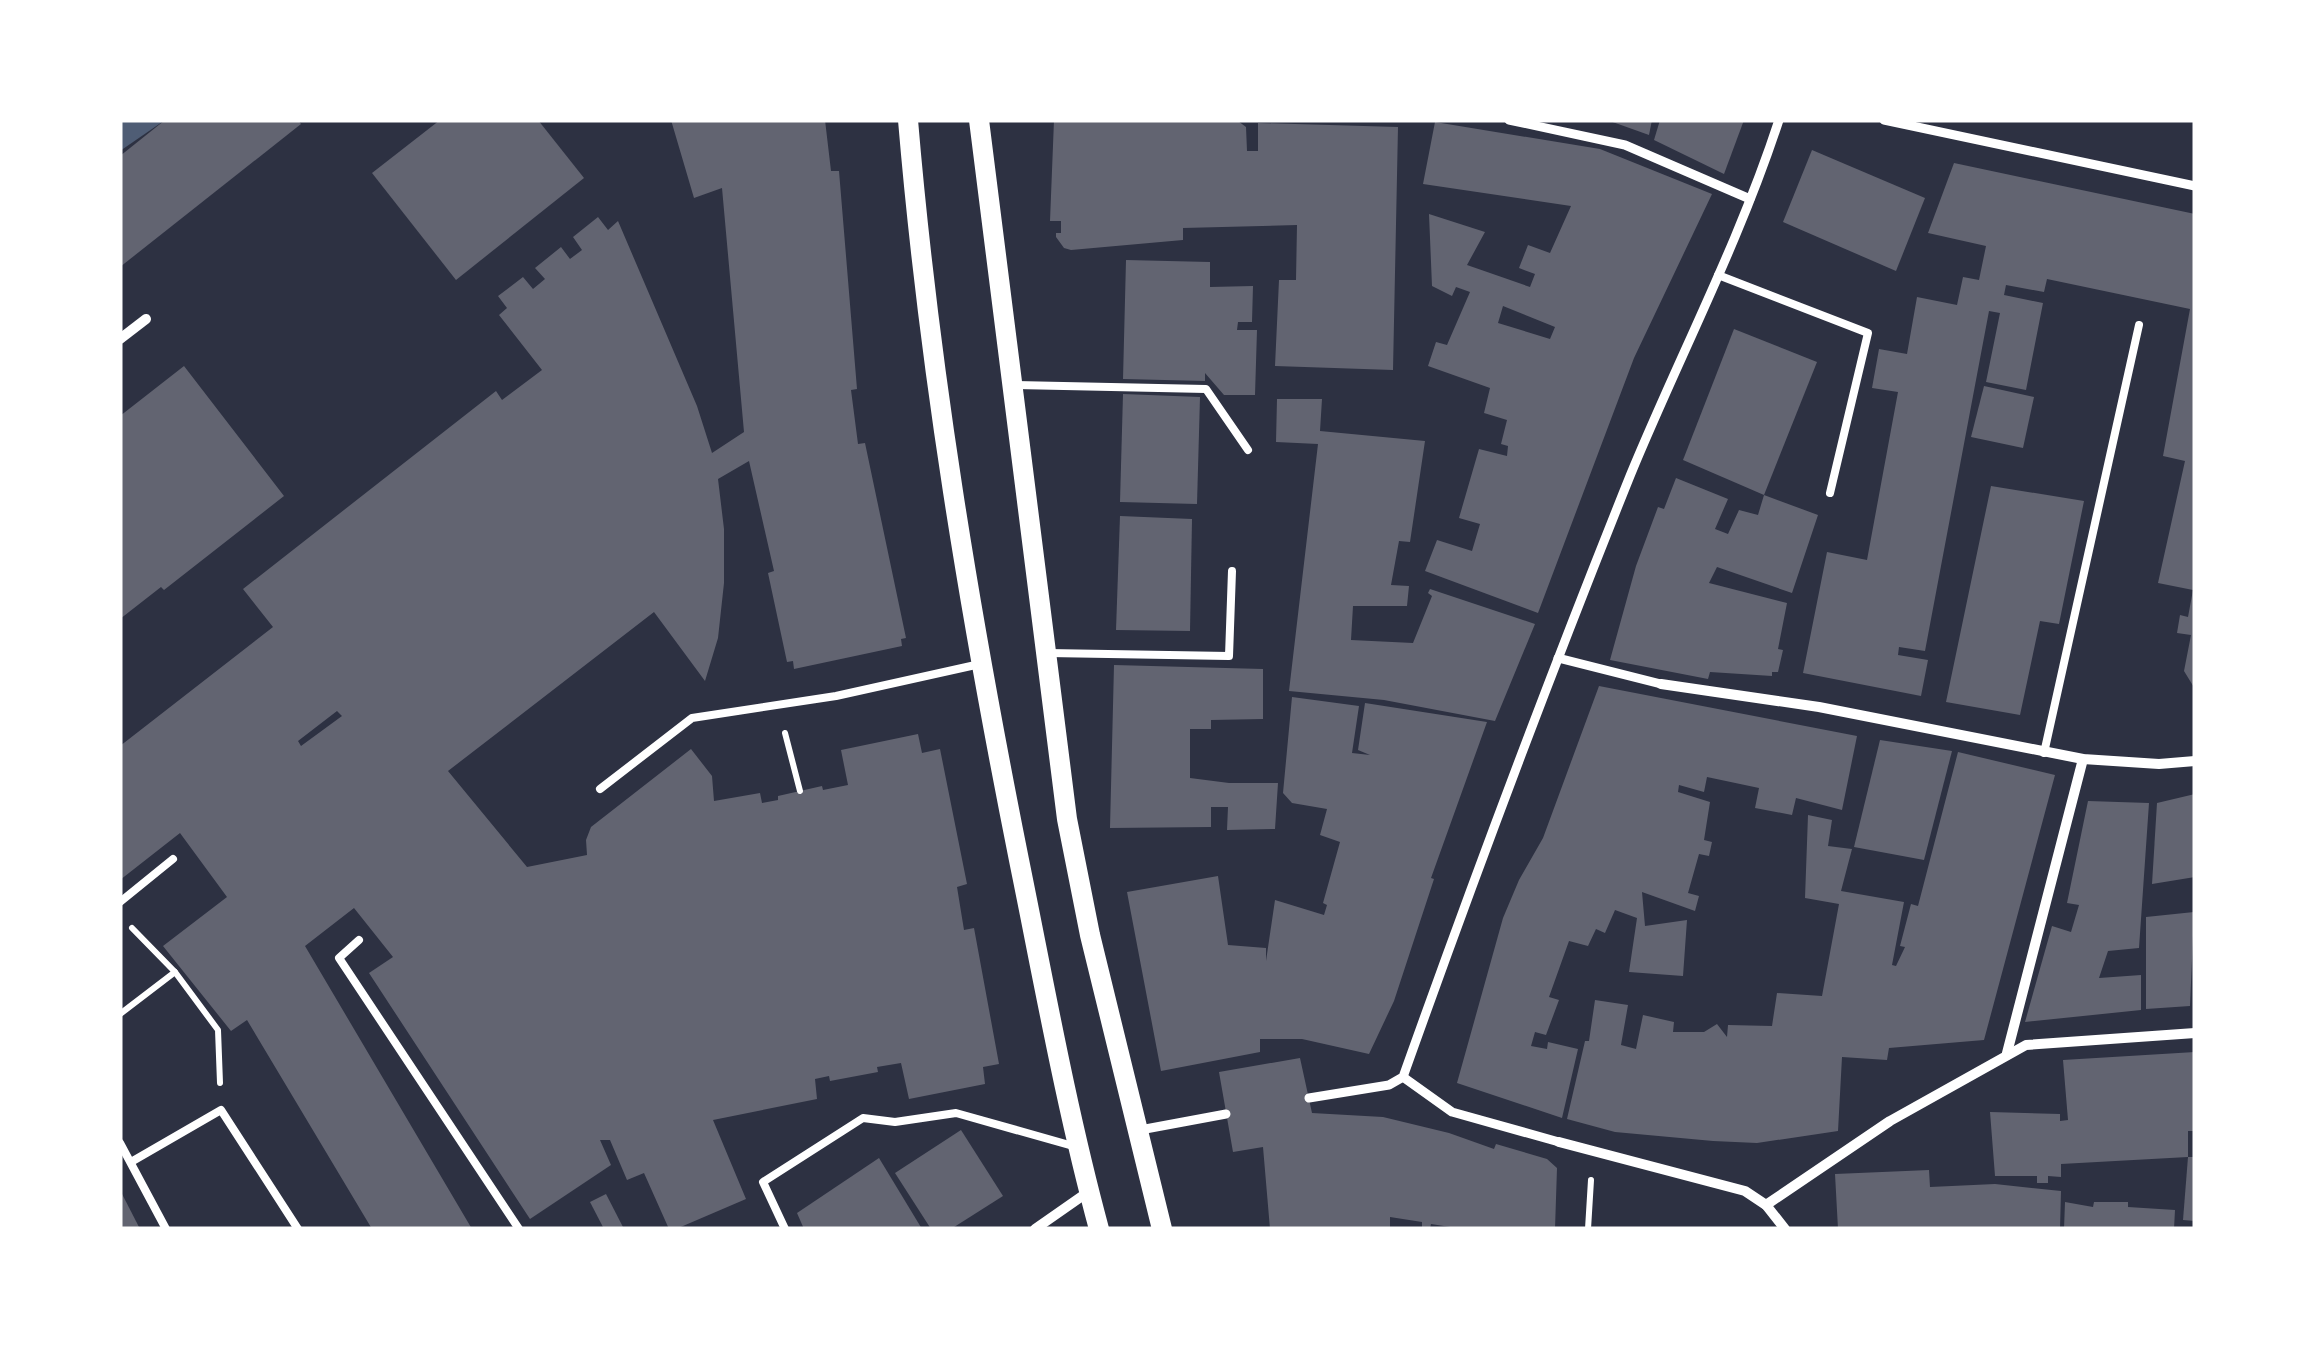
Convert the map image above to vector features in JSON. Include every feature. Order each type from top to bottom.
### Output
[{"type":"main road","points":[[908,120],[925,281],[980,664],[1079,1147],[1100,1229]]},
{"type":"main road","points":[[979,120],[1066,819],[1090,936],[1162,1229]]},
{"type":"street","points":[[1509,120],[1625,145],[1750,199]]},
{"type":"street","points":[[1309,1098],[1389,1086],[1403,1077],[1500,806],[1632,472],[1750,199],[1778,120]]},
{"type":"street","points":[[1884,120],[2195,186]]},
{"type":"street","points":[[120,339],[146,319]]},
{"type":"street","points":[[1558,658],[1661,684],[1820,707],[2044,753],[2159,764],[2195,761]]},
{"type":"street","points":[[2007,1053],[2084,759]]},
{"type":"street","points":[[1766,1205],[1890,1121],[2026,1045],[2195,1033]]},
{"type":"street","points":[[1403,1077],[1452,1112],[1745,1191],[1766,1205],[1785,1229]]},
{"type":"street","points":[[1137,1131],[1226,1114]]},
{"type":"street","points":[[1035,1229],[1089,1192]]},
{"type":"lane","points":[[1718,275],[1868,333],[1830,493]]},
{"type":"lane","points":[[2044,753],[2139,325]]},
{"type":"lane","points":[[1011,385],[1206,390],[1248,450]]},
{"type":"lane","points":[[1043,652],[1229,656],[1232,571]]},
{"type":"lane","points":[[600,789],[692,718],[836,696],[980,664]]},
{"type":"lane","points":[[120,902],[173,859]]},
{"type":"lane","points":[[359,940],[338,958],[519,1229]]},
{"type":"lane","points":[[131,1162],[222,1110],[298,1229]]},
{"type":"lane","points":[[785,1229],[764,1182],[863,1118],[895,1122],[956,1113],[1079,1147]]},
{"type":"lane","points":[[120,1143],[166,1229]]},
{"type":"path","points":[[145,944],[175,972],[218,1030],[222,1110]]},
{"type":"path","points":[[120,1014],[175,972]]},
{"type":"path","points":[[1588,1229],[1594,1151]]},
{"type":"water","points":[[120,120],[165,120],[120,151]]},
{"type":"building","points":[[165,120],[298,120],[301,124],[120,267],[120,156]]},
{"type":"building","points":[[440,120],[538,120],[584,178],[456,280],[372,173]]},
{"type":"building","points":[[671,120],[825,120],[831,171],[839,171],[857,389],[851,390],[858,444],[865,443],[906,638],[901,639],[902,646],[794,669],[793,661],[787,662],[768,573],[774,571],[749,461],[718,479],[724,529],[724,583],[718,638],[705,681],[654,612],[448,771],[527,867],[587,855],[586,840],[591,827],[691,749],[712,776],[714,801],[760,793],[762,803],[822,786],[823,790],[848,785],[841,750],[918,734],[922,753],[940,749],[967,884],[957,887],[964,930],[974,928],[999,1064],[983,1067],[985,1084],[909,1099],[901,1063],[877,1067],[878,1072],[830,1081],[829,1076],[815,1079],[817,1099],[713,1120],[746,1199],[676,1229],[669,1229],[644,1173],[627,1180],[610,1140],[600,1140],[611,1165],[530,1219],[369,973],[393,957],[354,908],[305,946],[472,1229],[372,1229],[247,1020],[231,1031],[163,946],[227,897],[180,833],[120,880],[120,746],[273,627],[243,589],[496,391],[502,400],[542,370],[499,315],[507,308],[498,296],[523,277],[533,289],[545,279],[535,268],[561,247],[570,259],[582,250],[573,237],[598,217],[608,230],[618,221],[697,406],[712,453],[744,432],[722,188],[694,198]],"holes":[[[337,711],[342,716],[301,746],[298,741]]]},
{"type":"building","points":[[1054,120],[1238,121],[1246,127],[1247,151],[1258,151],[1258,123],[1398,127],[1393,370],[1275,366],[1279,280],[1296,280],[1297,225],[1183,228],[1183,240],[1064,248],[1056,237],[1056,233],[1061,233],[1061,221],[1050,221]]},
{"type":"building","points":[[1607,120],[1652,120],[1649,135]]},
{"type":"building","points":[[1660,120],[1744,120],[1724,174],[1654,140]]},
{"type":"building","points":[[1435,122],[1600,149],[1712,194],[1634,358],[1538,613],[1425,571],[1437,540],[1472,551],[1480,524],[1459,518],[1479,449],[1507,456],[1508,446],[1501,444],[1507,420],[1484,413],[1490,388],[1428,366],[1436,342],[1447,345],[1470,292],[1456,287],[1452,296],[1432,286],[1429,214],[1485,232],[1467,265],[1530,287],[1535,274],[1519,268],[1528,245],[1550,253],[1571,206],[1423,184]],"holes":[[[1503,306],[1555,327],[1550,339],[1498,323]]]},
{"type":"building","points":[[1812,150],[1925,198],[1896,271],[1783,222]]},
{"type":"building","points":[[1954,163],[2195,214],[2195,689],[2184,671],[2191,635],[2177,633],[2180,615],[2188,617],[2193,590],[2158,583],[2185,461],[2163,456],[2190,309],[2047,279],[2044,292],[2006,285],[2004,295],[2043,303],[2026,390],[1986,382],[2000,313],[1989,311],[1925,651],[1899,647],[1898,655],[1928,660],[1921,696],[1803,673],[1827,552],[1867,560],[1898,392],[1872,388],[1879,349],[1907,354],[1917,297],[1957,305],[1963,277],[1979,280],[1986,246],[1928,233]]},
{"type":"building","points":[[1126,260],[1210,262],[1210,287],[1253,286],[1252,322],[1238,322],[1237,330],[1257,330],[1255,395],[1224,395],[1205,373],[1205,381],[1123,379]]},
{"type":"building","points":[[1734,329],[1817,362],[1764,495],[1683,460]]},
{"type":"building","points":[[184,366],[284,496],[164,590],[161,587],[120,619],[120,416]]},
{"type":"building","points":[[1984,386],[2034,397],[2023,448],[1971,437]]},
{"type":"building","points":[[1123,394],[1200,397],[1197,504],[1120,502]]},
{"type":"building","points":[[1277,399],[1322,399],[1320,431],[1425,441],[1410,542],[1399,541],[1391,585],[1409,586],[1407,606],[1353,606],[1351,640],[1413,643],[1432,596],[1428,593],[1430,589],[1535,624],[1495,721],[1384,700],[1289,691],[1318,444],[1276,442]]},
{"type":"building","points":[[1676,478],[1728,499],[1715,529],[1728,534],[1739,510],[1758,515],[1764,495],[1818,515],[1792,593],[1717,567],[1709,583],[1787,603],[1778,649],[1783,650],[1778,672],[1772,672],[1772,676],[1710,672],[1708,679],[1610,660],[1636,566],[1658,507],[1664,509]]},
{"type":"building","points":[[1991,486],[2084,501],[2059,624],[2040,621],[2020,715],[1946,702]]},
{"type":"building","points":[[1120,516],[1192,519],[1190,631],[1116,630]]},
{"type":"building","points":[[1114,665],[1263,669],[1263,719],[1211,720],[1211,729],[1190,729],[1190,778],[1278,783],[1275,829],[1227,830],[1228,807],[1211,807],[1211,827],[1110,828]]},
{"type":"building","points":[[1599,686],[1857,736],[1842,810],[1796,798],[1792,815],[1755,808],[1759,788],[1707,777],[1704,792],[1679,785],[1678,792],[1710,802],[1704,840],[1712,842],[1709,856],[1699,854],[1688,893],[1699,896],[1695,911],[1642,892],[1645,926],[1687,920],[1683,976],[1629,972],[1637,918],[1615,910],[1605,933],[1596,929],[1588,946],[1569,941],[1549,997],[1559,1000],[1546,1035],[1535,1032],[1531,1046],[1547,1049],[1548,1042],[1578,1049],[1562,1118],[1457,1083],[1503,918],[1543,838]]},
{"type":"building","points":[[1292,697],[1359,706],[1352,753],[1370,755],[1358,750],[1365,703],[1487,722],[1431,878],[1434,879],[1394,1001],[1369,1054],[1302,1039],[1260,1039],[1260,1052],[1161,1071],[1127,892],[1218,876],[1228,945],[1266,948],[1266,961],[1275,900],[1324,915],[1327,905],[1323,903],[1340,842],[1320,835],[1327,809],[1292,803],[1283,793]]},
{"type":"building","points":[[1880,740],[1952,751],[1924,860],[1854,847]]},
{"type":"building","points":[[1958,752],[2055,775],[1984,1040],[1889,1048],[1887,1060],[1842,1057],[1838,1131],[1757,1143],[1615,1132],[1567,1119],[1585,1041],[1589,1041],[1595,1000],[1628,1005],[1621,1045],[1636,1049],[1643,1015],[1674,1022],[1673,1032],[1704,1032],[1717,1024],[1727,1037],[1728,1025],[1772,1026],[1777,993],[1822,996],[1839,904],[1805,898],[1808,815],[1832,820],[1828,846],[1852,849],[1841,891],[1904,902],[1892,965],[1896,966],[1905,947],[1900,946],[1911,904],[1918,906]]},
{"type":"building","points":[[2195,794],[2195,877],[2152,884],[2157,803]]},
{"type":"building","points":[[2088,801],[2149,803],[2139,948],[2108,951],[2099,978],[2141,975],[2141,1010],[2025,1022],[2052,926],[2071,932],[2079,905],[2067,903]]},
{"type":"building","points":[[2194,912],[2190,1006],[2146,1009],[2146,917]]},
{"type":"building","points":[[2195,1052],[2195,1131],[2188,1131],[2188,1157],[2061,1164],[2061,1177],[2048,1176],[2048,1183],[2037,1183],[2037,1176],[1995,1176],[1990,1112],[2060,1114],[2060,1121],[2068,1120],[2063,1060]]},
{"type":"building","points":[[1300,1058],[1312,1113],[1383,1117],[1494,1149],[1496,1144],[1547,1159],[1557,1168],[1555,1229],[1463,1229],[1431,1224],[1430,1229],[1422,1229],[1422,1222],[1390,1217],[1390,1229],[1270,1229],[1263,1147],[1233,1152],[1219,1072]]},
{"type":"building","points":[[961,1130],[1003,1196],[951,1229],[931,1229],[895,1173]]},
{"type":"building","points":[[2188,1157],[2195,1157],[2195,1221],[2183,1220]]},
{"type":"building","points":[[879,1158],[922,1229],[804,1229],[797,1213]]},
{"type":"building","points":[[1929,1170],[1930,1187],[1995,1184],[2061,1191],[2060,1229],[1838,1229],[1835,1174]]},
{"type":"building","points":[[120,1190],[140,1229],[120,1229]]},
{"type":"building","points":[[606,1194],[624,1229],[604,1229],[590,1202]]},
{"type":"building","points":[[2065,1202],[2093,1207],[2094,1202],[2128,1202],[2128,1207],[2175,1210],[2174,1229],[2064,1229]]}]
